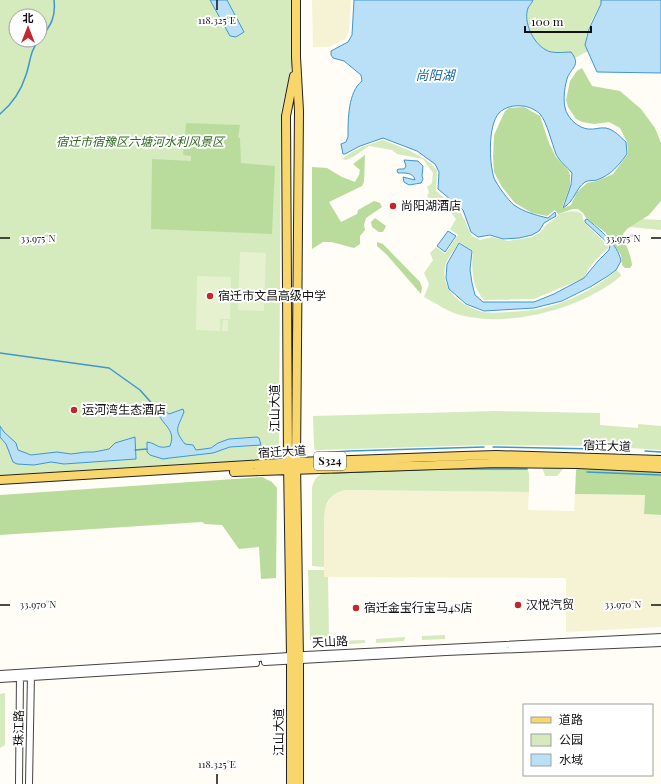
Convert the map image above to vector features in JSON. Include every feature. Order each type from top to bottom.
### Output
[{"type":"main road","name":"江山大道","points":[[292,466],[299,165],[296,0]]},
{"type":"main road","name":"江山大道","points":[[296,57],[286,116],[295,657],[299,784]]},
{"type":"main road","name":"宿迁大道","points":[[0,480],[496,455],[661,460]]},
{"type":"main road","name":"宿迁大道","points":[[0,484],[292,466],[498,463],[584,464],[661,468]]},
{"type":"main road","name":"江山大道","points":[[291,784],[295,657]]},
{"type":"street","name":"天山路","points":[[0,679],[31,675],[295,657],[661,637]]},
{"type":"street","name":"天山路","points":[[295,657],[661,643]]},
{"type":"street","name":"天山路","points":[[0,674],[20,676]]},
{"type":"street","name":"珠江路","points":[[29,784],[31,675]]},
{"type":"street","name":"珠江路","points":[[19,784],[20,676]]},
{"type":"shaded area","points":[[312,0],[351,0],[349,31],[345,39],[329,47],[313,47]]},
{"type":"shaded area","points":[[345,490],[529,492],[528,510],[574,511],[575,494],[645,495],[644,514],[661,515],[661,627],[566,632],[566,578],[324,577],[324,511],[330,498],[336,492]]},
{"type":"green space","name":"宿迁市宿豫区六塘河水利风景区","points":[[0,0],[294,0],[294,57],[281,112],[279,445],[275,454],[269,459],[0,475]]},
{"type":"green space","points":[[533,0],[601,0],[601,4],[587,33],[586,45],[588,51],[575,58],[571,52],[551,52],[541,47],[533,37],[528,26],[528,8]]},
{"type":"green space","points":[[582,68],[592,86],[620,91],[641,109],[655,128],[661,143],[661,201],[649,215],[627,229],[623,234],[632,265],[630,268],[625,268],[622,265],[621,255],[605,232],[586,218],[578,209],[573,209],[558,214],[555,210],[547,216],[532,213],[515,203],[502,187],[494,172],[494,135],[505,111],[509,108],[524,107],[540,116],[549,143],[556,157],[568,170],[570,175],[570,186],[562,208],[571,205],[577,192],[587,183],[597,181],[613,174],[628,154],[627,142],[620,128],[609,122],[594,124],[582,122],[576,119],[568,107],[566,100],[570,81],[577,71]]},
{"type":"green space","points":[[186,123],[240,125],[238,138],[240,138],[241,163],[275,166],[272,234],[151,229],[152,159],[191,161],[191,156],[183,155]]},
{"type":"green space","points":[[383,140],[419,156],[431,164],[437,170],[436,191],[460,211],[472,236],[480,240],[492,237],[508,241],[532,237],[541,232],[546,225],[557,217],[558,214],[573,211],[582,214],[584,222],[609,247],[591,265],[584,278],[534,299],[484,300],[477,289],[473,277],[473,251],[459,242],[446,263],[444,272],[445,280],[453,295],[467,306],[487,313],[527,311],[549,307],[580,295],[617,270],[621,276],[605,288],[586,298],[544,313],[522,317],[500,319],[460,315],[447,310],[424,297],[429,284],[424,273],[433,260],[430,253],[436,247],[445,254],[458,235],[450,229],[456,219],[452,214],[450,207],[427,197],[429,192],[427,187],[432,183],[433,173],[423,159],[397,154],[392,150],[369,146],[353,157],[346,160],[342,159],[367,145]]},
{"type":"green space","points":[[365,155],[364,182],[362,186],[329,202],[341,222],[357,214],[358,210],[374,201],[380,203],[382,207],[366,218],[364,225],[365,230],[360,236],[360,244],[354,248],[331,242],[323,242],[312,249],[312,167],[327,168],[342,177],[355,182],[360,170],[353,164]]},
{"type":"green space","points":[[375,218],[386,226],[383,232],[379,232],[372,227],[371,222]]},
{"type":"green space","points":[[642,219],[661,220],[661,230],[630,227]]},
{"type":"green space","points":[[377,242],[383,244],[420,282],[422,288],[421,294],[387,255],[377,246]]},
{"type":"green space","points":[[240,252],[266,253],[264,311],[238,310]]},
{"type":"green space","points":[[197,276],[231,277],[230,319],[220,319],[220,331],[196,330]]},
{"type":"green space","points":[[223,320],[228,320],[228,331],[222,331]]},
{"type":"green space","points":[[495,411],[600,413],[600,425],[638,428],[638,424],[661,426],[661,450],[598,446],[486,445],[315,450],[314,446],[313,416]]},
{"type":"green space","points":[[452,466],[527,466],[529,474],[529,492],[345,490],[332,496],[326,506],[324,526],[324,567],[312,566],[312,488],[315,479],[319,476],[327,472]]},
{"type":"green space","points":[[562,466],[563,469],[557,476],[545,476],[542,467]]},
{"type":"green space","points":[[578,468],[661,472],[661,515],[644,514],[645,495],[575,494],[576,470]]},
{"type":"green space","points":[[262,477],[272,482],[277,488],[276,578],[261,579],[259,547],[239,549],[222,525],[205,524],[202,522],[0,535],[0,495]]},
{"type":"green space","points":[[308,570],[324,570],[324,577],[328,577],[329,641],[365,640],[365,643],[323,646],[310,640]]},
{"type":"green space","points":[[445,635],[445,639],[422,640],[422,636]]},
{"type":"green space","points":[[405,637],[404,641],[376,643],[376,639]]},
{"type":"green space","points":[[5,693],[5,745],[0,748],[0,694]]},
{"type":"water","points":[[210,0],[227,0],[244,32],[236,37],[230,36]]},
{"type":"water","name":"尚阳湖","points":[[354,0],[533,0],[528,8],[527,19],[530,32],[533,37],[541,47],[549,51],[571,52],[574,57],[575,64],[568,75],[564,97],[568,115],[579,126],[590,129],[606,128],[615,132],[626,142],[627,154],[618,166],[611,172],[597,180],[585,182],[570,202],[563,208],[571,185],[572,173],[557,157],[543,118],[532,108],[524,106],[504,109],[495,119],[491,135],[490,154],[494,178],[514,205],[530,213],[548,218],[555,212],[556,216],[544,223],[539,231],[532,235],[503,239],[490,235],[478,237],[471,232],[463,210],[438,189],[439,172],[435,164],[417,151],[383,138],[343,154],[341,144],[346,142],[348,137],[351,99],[357,86],[362,81],[361,75],[344,61],[333,58],[331,51],[348,42],[352,35]]},
{"type":"water","points":[[601,0],[661,0],[661,73],[597,72],[585,45],[589,29],[601,4]]},
{"type":"water","points":[[404,160],[418,161],[423,166],[423,179],[421,183],[409,185],[404,182],[403,177],[415,180],[411,174],[398,173],[397,170],[404,169],[406,166]]},
{"type":"water","points":[[587,219],[612,243],[621,261],[616,270],[590,287],[562,301],[534,308],[484,311],[466,304],[449,289],[446,278],[447,264],[459,243],[472,251],[470,270],[472,283],[475,295],[483,302],[534,302],[554,294],[584,278],[609,250],[610,245],[585,222]]},
{"type":"water","points":[[448,231],[456,236],[445,252],[437,246]]},
{"type":"water","points":[[159,407],[169,414],[183,409],[184,412],[178,432],[185,444],[193,445],[196,450],[211,448],[218,443],[229,439],[257,437],[259,438],[261,445],[230,447],[213,453],[163,459],[150,455],[147,452],[147,442],[160,447],[166,447],[170,446],[172,440],[170,431],[158,414],[156,408]]},
{"type":"water","points":[[0,426],[16,443],[18,450],[31,455],[57,452],[71,454],[94,452],[109,449],[115,443],[135,437],[136,459],[64,464],[51,462],[34,465],[17,464],[13,462],[6,444],[0,437]]},
{"type":"waterway","points":[[48,27],[52,21],[54,0]]},
{"type":"waterway","points":[[0,114],[19,92],[34,48]]},
{"type":"waterway","points":[[0,353],[109,368],[140,390],[156,408]]},
{"type":"waterway","points":[[319,453],[484,447]]},
{"type":"waterway","points":[[493,447],[597,449]]},
{"type":"waterway","points":[[135,450],[147,449]]},
{"type":"waterway","points":[[615,449],[629,450]]},
{"type":"waterway","points":[[645,451],[661,452]]},
{"type":"waterway","points":[[333,473],[437,469],[527,469]]},
{"type":"waterway","points":[[587,472],[661,475]]},
{"type":"place","name":"尚阳湖酒店","points":[[393,206]]},
{"type":"place","name":"宿迁市文昌高级中学","points":[[210,296]]},
{"type":"place","name":"运河湾生态酒店","points":[[74,410]]},
{"type":"place","name":"汉悦汽贸","points":[[518,605]]},
{"type":"place","name":"宿迁金宝行宝马4S店","points":[[356,608]]}]
